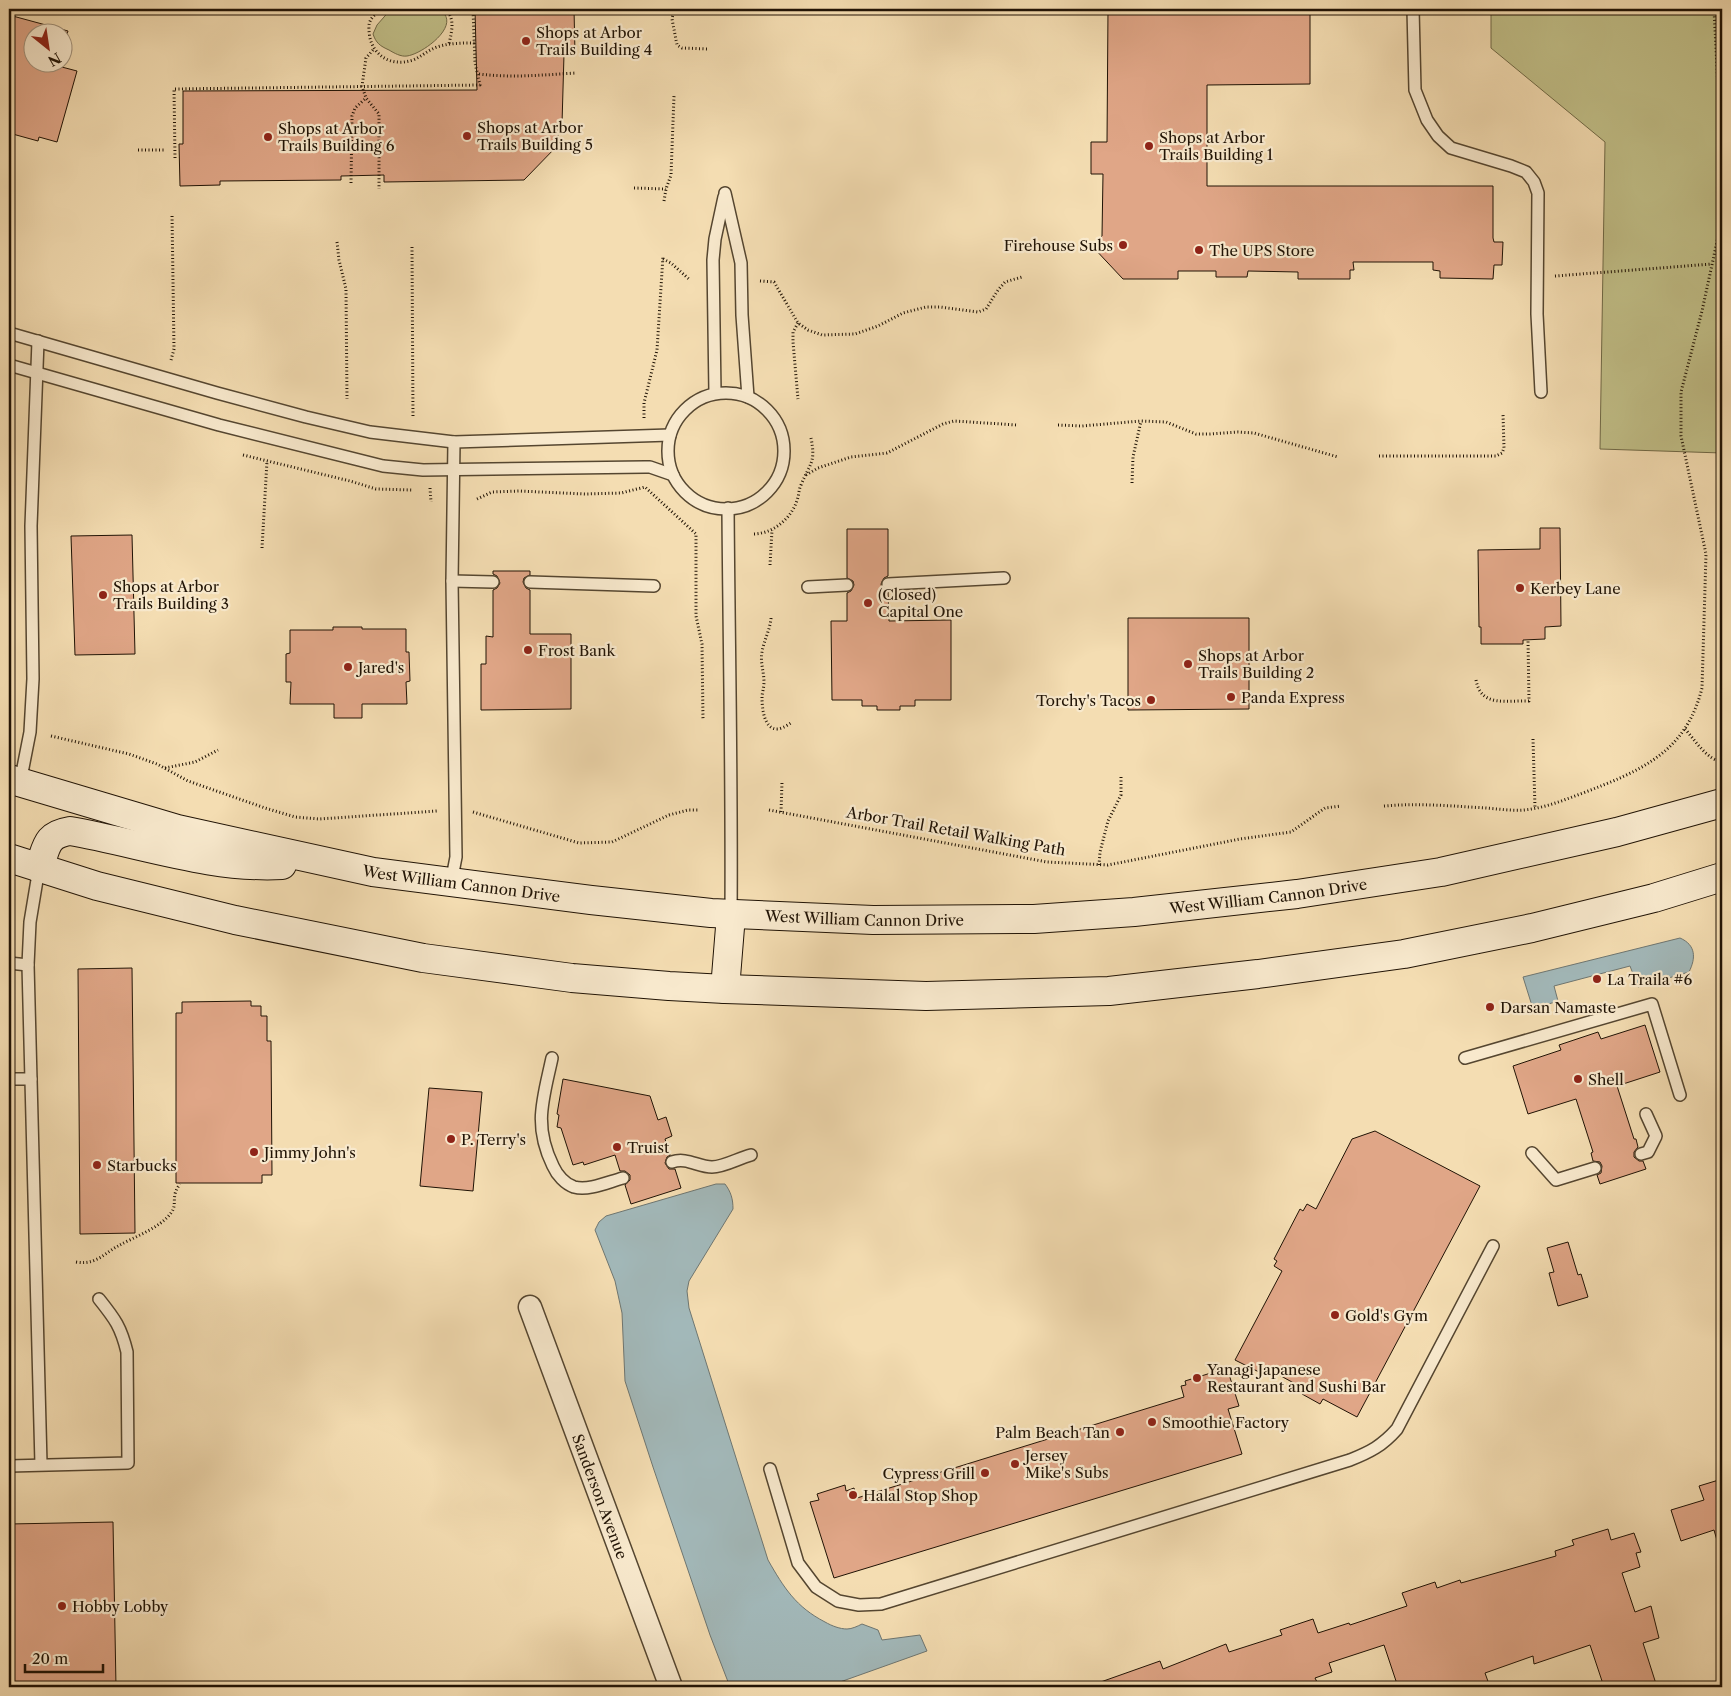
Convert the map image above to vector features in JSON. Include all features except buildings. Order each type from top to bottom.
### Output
[{"type":"main road","name":"West William Cannon Drive","points":[[15,781],[177,829],[373,872],[591,900],[731,915],[873,920],[1034,919],[1134,912],[1297,894],[1441,872],[1617,832],[1722,803]]},
{"type":"main road","points":[[39,868],[50,840],[59,833],[70,832],[202,859],[265,866],[328,863]]},
{"type":"main road","points":[[9,858],[97,886],[236,920],[423,958],[572,978],[725,989],[926,996],[1109,991],[1258,974],[1404,954],[1542,926],[1654,898],[1722,877]]},
{"type":"main road","points":[[725,989],[731,915]]},
{"type":"street","name":"Sanderson Avenue","points":[[530,1307],[671,1687]]},
{"type":"lane","points":[[1413,9],[1415,90],[1427,120],[1438,136],[1452,148],[1526,172],[1534,182],[1538,193],[1537,314],[1541,392]]},
{"type":"lane","points":[[715,393],[713,260],[724,193],[741,263],[742,315],[748,397]]},
{"type":"lane","points":[[9,333],[315,419],[370,432],[454,442],[670,436]]},
{"type":"lane","points":[[15,781],[30,732],[33,679],[32,526],[38,341]]},
{"type":"lane","points":[[9,365],[219,425],[383,466],[423,470],[645,467],[674,475]]},
{"type":"lane","points":[[715,393],[732,393],[748,397],[762,405],[773,416],[780,430],[784,446],[783,461],[778,476],[769,489],[757,499],[743,506],[714,507],[702,503],[680,487],[669,463],[668,449],[675,423],[692,404],[715,393]]},
{"type":"lane","points":[[451,882],[456,857],[452,581],[454,442]]},
{"type":"lane","points":[[728,508],[732,804],[731,915]]},
{"type":"lane","points":[[888,584],[1004,578]]},
{"type":"lane","points":[[452,581],[493,582]]},
{"type":"lane","points":[[530,582],[654,586]]},
{"type":"lane","points":[[808,587],[847,585]]},
{"type":"lane","points":[[39,868],[30,922],[28,965],[41,1464]]},
{"type":"lane","points":[[9,963],[28,965]]},
{"type":"lane","points":[[1465,1058],[1652,1004],[1680,1095]]},
{"type":"lane","points":[[552,1058],[541,1114],[540,1132],[547,1155],[556,1173],[565,1182],[574,1187],[588,1188],[623,1178]]},
{"type":"lane","points":[[9,1079],[30,1079]]},
{"type":"lane","points":[[1641,1154],[1648,1152],[1656,1136],[1646,1114]]},
{"type":"lane","points":[[1532,1153],[1556,1180],[1595,1168]]},
{"type":"lane","points":[[672,1162],[678,1160],[689,1161],[703,1166],[714,1167],[751,1155]]},
{"type":"lane","points":[[770,1469],[798,1563],[816,1587],[838,1600],[859,1605],[881,1604],[1322,1468],[1372,1452],[1397,1429],[1493,1246]]},
{"type":"lane","points":[[9,1466],[128,1463],[127,1352],[118,1322],[99,1299]]},
{"type":"path","points":[[383,9],[377,10],[368,24],[369,38],[373,50],[382,58],[398,62],[413,60],[435,47],[449,44],[474,43]]},
{"type":"path","points":[[446,9],[451,15],[453,28],[449,44]]},
{"type":"path","points":[[175,158],[174,89],[480,85],[474,43],[473,9]]},
{"type":"path","points":[[674,9],[672,19],[677,45],[682,48],[709,49]]},
{"type":"path","points":[[1384,806],[1408,804],[1524,810],[1547,806],[1619,779],[1658,757],[1675,743],[1698,708],[1702,688],[1706,554],[1681,436],[1681,392],[1702,311],[1718,237],[1720,127],[1714,9]]},
{"type":"path","points":[[373,50],[366,58],[362,86],[366,98],[378,114],[379,189]]},
{"type":"path","points":[[479,74],[500,77],[576,73]]},
{"type":"path","points":[[664,201],[671,174],[674,96]]},
{"type":"path","points":[[351,183],[352,116],[355,108],[366,98]]},
{"type":"path","points":[[138,150],[164,150]]},
{"type":"path","points":[[634,188],[666,189]]},
{"type":"path","points":[[170,366],[174,348],[172,214]]},
{"type":"path","points":[[337,242],[346,289],[348,399]]},
{"type":"path","points":[[412,247],[413,418]]},
{"type":"path","points":[[644,422],[644,403],[657,350],[663,258],[690,280]]},
{"type":"path","points":[[1537,278],[1712,264]]},
{"type":"path","points":[[758,281],[774,282],[798,323],[808,330],[822,335],[855,334],[878,326],[904,313],[926,307],[978,312],[986,310],[998,290],[1006,282],[1022,277]]},
{"type":"path","points":[[798,323],[793,332],[798,399]]},
{"type":"path","points":[[9,392],[9,406]]},
{"type":"path","points":[[1379,456],[1496,456],[1502,453],[1504,448],[1503,414]]},
{"type":"path","points":[[1058,425],[1082,426],[1141,421],[1166,422],[1196,434],[1238,432],[1254,434],[1338,457]]},
{"type":"path","points":[[1132,483],[1133,457],[1141,421]]},
{"type":"path","points":[[806,475],[818,468],[850,457],[887,453],[900,448],[943,424],[967,422],[1017,425]]},
{"type":"path","points":[[9,437],[9,501]]},
{"type":"path","points":[[754,534],[762,534],[772,530],[782,523],[793,508],[813,461],[811,438]]},
{"type":"path","points":[[243,456],[350,481],[376,489],[412,490]]},
{"type":"path","points":[[262,548],[267,461]]},
{"type":"path","points":[[477,499],[492,492],[621,493],[645,487],[696,534],[696,616],[702,644],[702,720]]},
{"type":"path","points":[[422,489],[431,488],[431,502]]},
{"type":"path","points":[[770,565],[772,530]]},
{"type":"path","points":[[771,618],[762,652],[761,662],[764,685],[762,707],[764,716],[774,729],[780,729],[792,722]]},
{"type":"path","points":[[1476,680],[1482,695],[1489,700],[1529,701],[1528,640]]},
{"type":"path","points":[[1685,729],[1710,757],[1715,761],[1721,761]]},
{"type":"path","points":[[51,736],[129,754],[165,768],[188,781],[294,816],[319,820],[437,811]]},
{"type":"path","points":[[1533,739],[1535,808]]},
{"type":"path","points":[[165,768],[195,762],[218,750]]},
{"type":"path","points":[[1099,865],[1100,852],[1108,821],[1121,795],[1121,777]]},
{"type":"path","points":[[781,812],[782,782]]},
{"type":"path","name":"Arbor Trail Retail Walking Path","points":[[769,810],[1047,862],[1108,865],[1240,839],[1291,832],[1325,808],[1341,806]]},
{"type":"path","points":[[473,812],[579,843],[612,842],[669,815],[688,810],[698,810]]},
{"type":"path","points":[[76,1262],[86,1263],[96,1260],[116,1247],[144,1234],[167,1217],[172,1212],[174,1192],[180,1184]]},
{"type":"shaded area","points":[[391,9],[438,9],[445,15],[447,22],[439,37],[431,44],[414,54],[402,56],[381,46],[373,34],[377,25]]},
{"type":"shaded area","points":[[1491,9],[1722,9],[1722,453],[1600,449],[1605,142],[1491,48]]},
{"type":"shaded area","points":[[1680,938],[1692,948],[1693,962],[1689,972],[1638,987],[1630,966],[1554,986],[1558,1001],[1533,1009],[1523,977]]},
{"type":"shaded area","points":[[716,1184],[725,1184],[733,1202],[733,1209],[689,1281],[687,1291],[689,1308],[768,1560],[798,1603],[825,1622],[844,1629],[862,1624],[878,1630],[882,1640],[920,1635],[927,1651],[826,1687],[730,1687],[710,1635],[625,1381],[622,1313],[615,1281],[595,1230],[599,1222],[606,1216]]},
{"type":"place","name":"Shops at Arbor Trails Building 4","points":[[526,41]]},
{"type":"place","name":"Shops at Arbor Trails Building 5","points":[[467,136]]},
{"type":"place","name":"Shops at Arbor Trails Building 6","points":[[268,137]]},
{"type":"place","name":"Shops at Arbor Trails Building 1","points":[[1149,146]]},
{"type":"place","name":"Firehouse Subs","points":[[1123,245]]},
{"type":"place","name":"The UPS Store","points":[[1199,250]]},
{"type":"place","name":"Kerbey Lane","points":[[1520,588]]},
{"type":"place","name":"Shops at Arbor Trails Building 3","points":[[103,595]]},
{"type":"place","name":"(Closed) Capital One","points":[[868,603]]},
{"type":"place","name":"Frost Bank","points":[[528,650]]},
{"type":"place","name":"Shops at Arbor Trails Building 2","points":[[1188,664]]},
{"type":"place","name":"Jared's","points":[[348,667]]},
{"type":"place","name":"Panda Express","points":[[1231,697]]},
{"type":"place","name":"Torchy's Tacos","points":[[1151,700]]},
{"type":"place","name":"La Traila #6","points":[[1597,979]]},
{"type":"place","name":"Darsan Namaste","points":[[1490,1007]]},
{"type":"place","name":"Shell","points":[[1578,1079]]},
{"type":"place","name":"P. Terry's","points":[[451,1139]]},
{"type":"place","name":"Truist","points":[[617,1147]]},
{"type":"place","name":"Jimmy John's","points":[[254,1152]]},
{"type":"place","name":"Starbucks","points":[[97,1165]]},
{"type":"place","name":"Gold's Gym","points":[[1335,1315]]},
{"type":"place","name":"Yanagi Japanese Restaurant and Sushi Bar","points":[[1197,1378]]},
{"type":"place","name":"Smoothie Factory","points":[[1152,1422]]},
{"type":"place","name":"Palm Beach Tan","points":[[1120,1432]]},
{"type":"place","name":"Jersey Mike's Subs","points":[[1015,1464]]},
{"type":"place","name":"Cypress Grill","points":[[985,1473]]},
{"type":"place","name":"Halal Stop Shop","points":[[853,1495]]},
{"type":"place","name":"Hobby Lobby","points":[[62,1606]]}]
